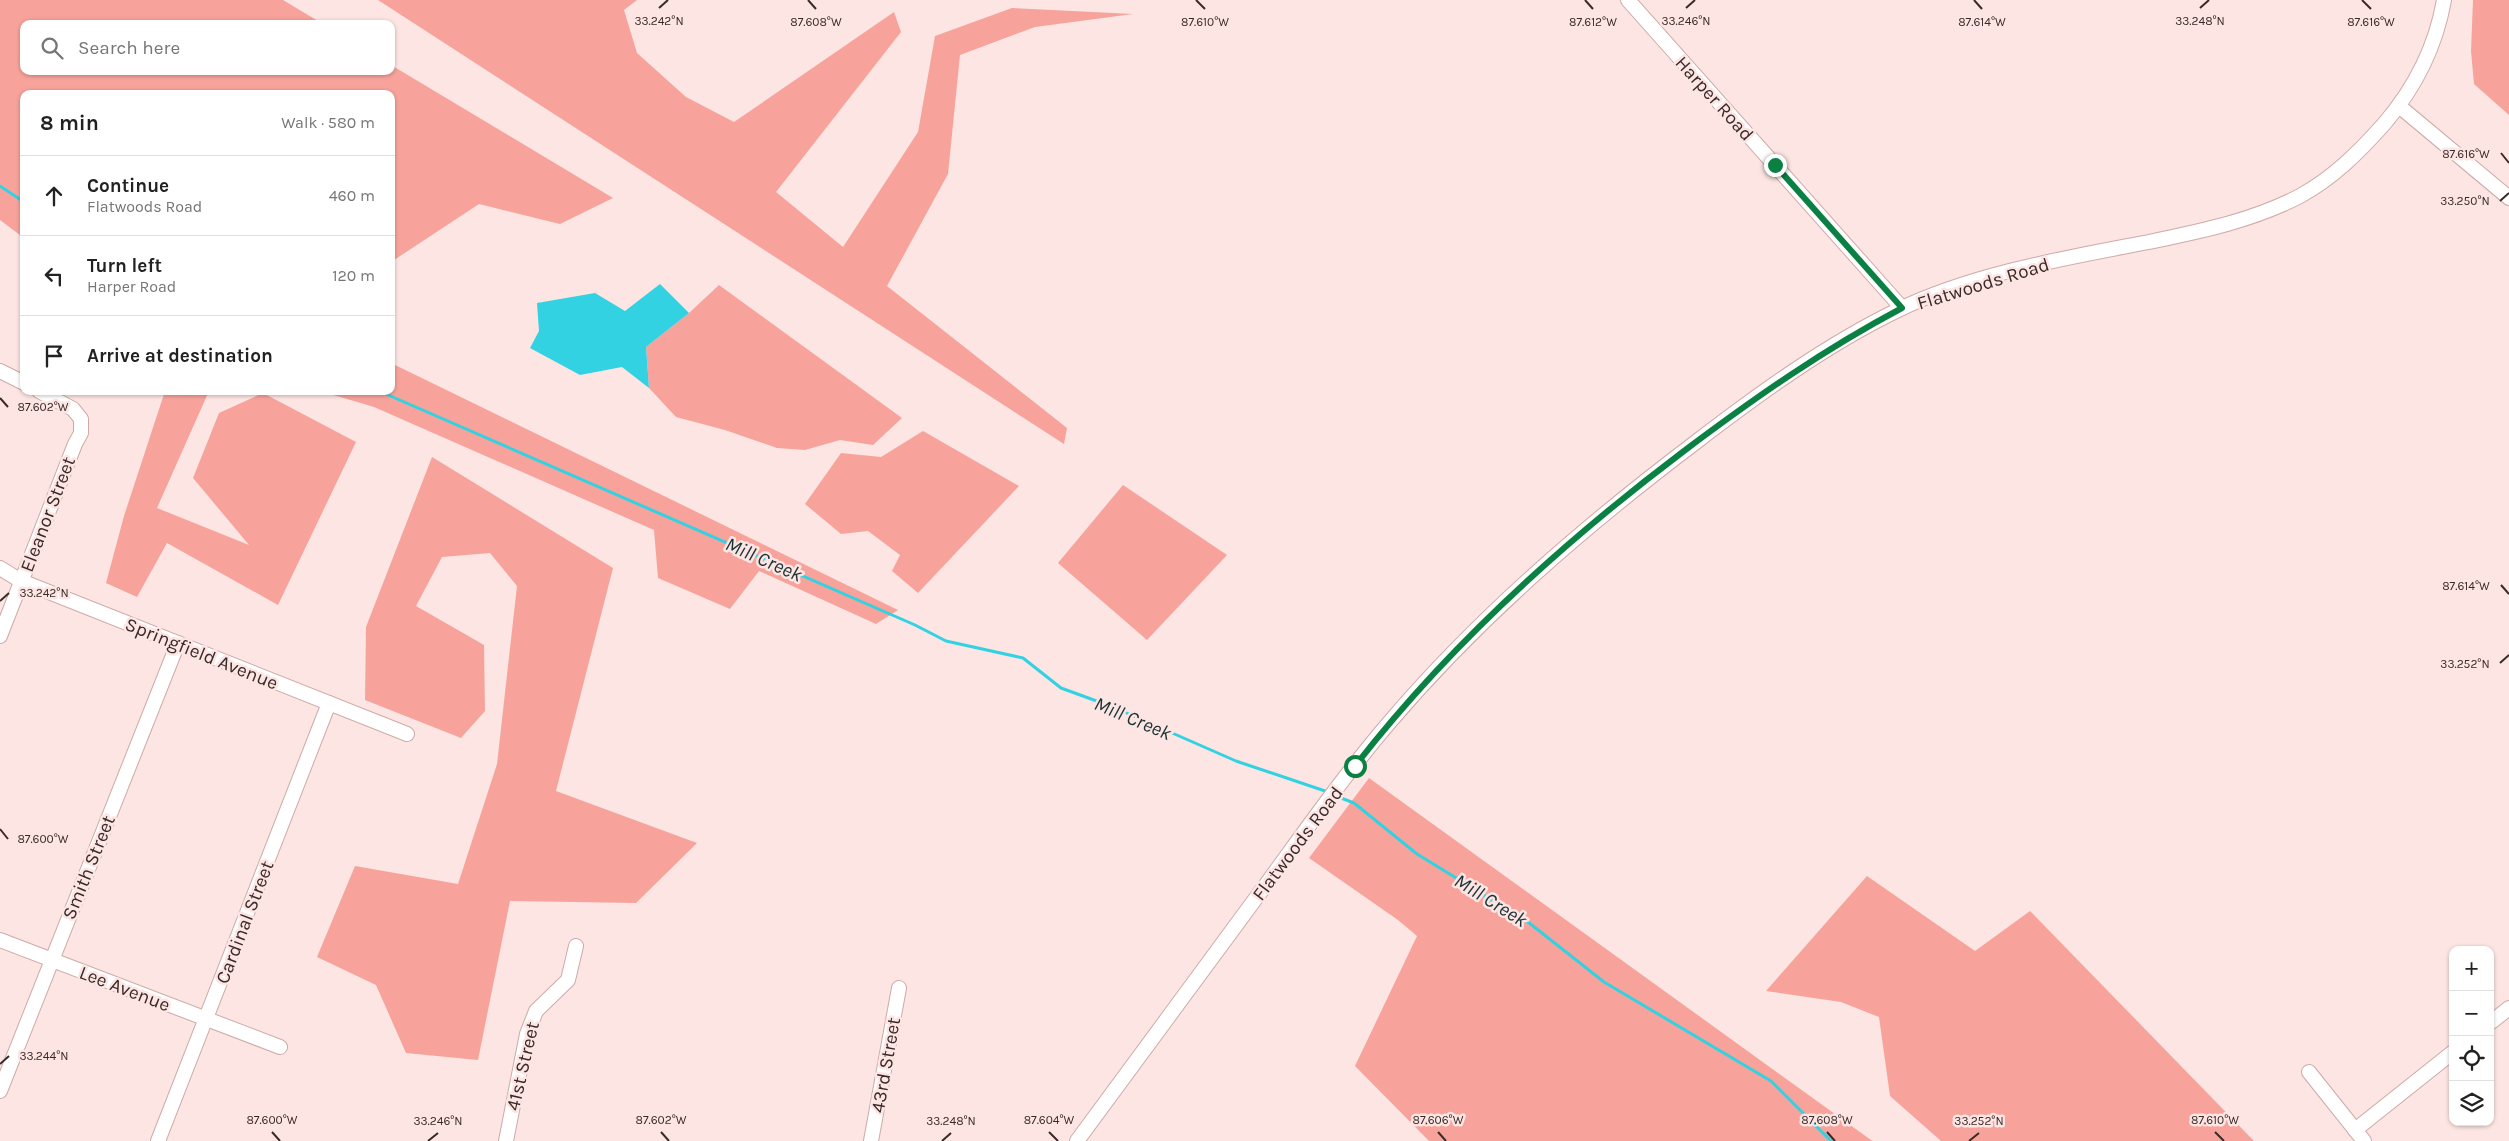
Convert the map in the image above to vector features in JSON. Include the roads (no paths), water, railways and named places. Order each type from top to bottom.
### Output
[{"type":"street","name":"Harper Road","points":[[1628,0],[1902,308]]},
{"type":"street","name":"Flatwoods Road","points":[[1077,1141],[1314,818],[1387,725],[1463,642],[1526,580],[1582,531],[1641,484],[1793,371],[1857,332],[1902,308],[1976,281],[2056,261],[2197,232],[2269,210],[2303,194],[2334,173],[2362,149],[2399,106],[2416,80],[2431,47],[2444,0]]},
{"type":"street","points":[[2399,106],[2509,198]]},
{"type":"street","points":[[0,370],[20,381]]},
{"type":"street","name":"Eleanor Street","points":[[0,636],[81,433],[82,419],[73,409],[47,395]]},
{"type":"street","name":"Springfield Avenue","points":[[0,568],[21,581],[406,734]]},
{"type":"street","name":"Smith Street","points":[[0,1091],[50,960],[178,643]]},
{"type":"street","name":"Cardinal Street","points":[[158,1141],[329,703]]},
{"type":"street","name":"Lee Avenue","points":[[0,940],[280,1046]]},
{"type":"street","name":"41st Street","points":[[506,1141],[527,1034],[536,1011],[568,980],[576,946]]},
{"type":"street","name":"43rd Street","points":[[871,1141],[899,988]]},
{"type":"street","points":[[2494,1019],[2509,1008]]},
{"type":"street","points":[[2355,1130],[2449,1055]]},
{"type":"street","points":[[2309,1072],[2364,1141]]},
{"type":"water","points":[[660,284],[689,313],[646,347],[649,388],[622,367],[580,375],[530,348],[539,331],[537,303],[595,293],[625,311]]},
{"type":"waterway","name":"Mill Creek","points":[[0,186],[20,199]]},
{"type":"waterway","name":"Mill Creek","points":[[388,395],[915,625],[946,641],[1023,658],[1061,688],[1113,707],[1236,761],[1328,792]]},
{"type":"waterway","name":"Mill Creek","points":[[1336,796],[1354,803],[1417,854],[1528,922],[1604,982],[1771,1081],[1831,1141]]}]
